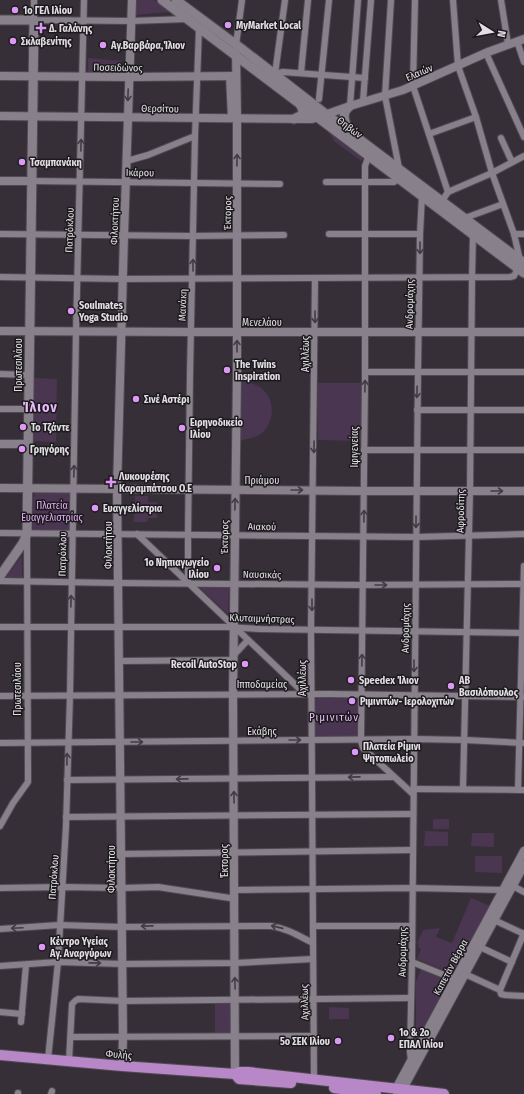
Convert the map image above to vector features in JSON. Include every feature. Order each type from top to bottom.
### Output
[{"type":"main road","name":"Θηβών","points":[[162,0],[300,104],[350,132],[399,168],[465,218],[521,266]]},
{"type":"main road","name":"Θηβών","points":[[176,0],[185,3],[236,45],[275,74],[369,155],[422,196],[473,234],[521,266]]},
{"type":"main road","points":[[0,20],[34,20]]},
{"type":"main road","name":"Πρωτεσιλάου","points":[[27,534],[32,76],[34,20]]},
{"type":"main road","points":[[294,119],[302,115],[303,112],[300,104]]},
{"type":"main road","points":[[350,106],[346,109],[344,116],[345,124],[350,132]]},
{"type":"main road","points":[[0,576],[23,543],[27,534]]},
{"type":"main road","name":"Φυλής","points":[[1,1055],[235,1074],[239,1072],[248,1072],[401,1091],[444,1094]]},
{"type":"main road","name":"Φυλής","points":[[235,1074],[240,1079],[310,1085],[376,1094]]},
{"type":"street","name":"Πρωτεσιλάου","points":[[34,0],[34,20]]},
{"type":"street","name":"Πατρόκλου","points":[[48,1059],[58,962],[66,826],[84,0]]},
{"type":"street","name":"Φιλοκτήτου","points":[[122,1066],[123,1001],[119,742],[118,489],[121,332],[132,0]]},
{"type":"street","name":"Έκτορος","points":[[235,1074],[236,999],[233,779],[233,627],[237,332],[237,183],[233,76],[242,0]]},
{"type":"street","points":[[285,0],[275,74],[283,72],[365,78]]},
{"type":"street","points":[[301,73],[308,0]]},
{"type":"street","points":[[319,99],[329,0]]},
{"type":"street","points":[[350,106],[358,0]]},
{"type":"street","points":[[363,102],[371,0]]},
{"type":"street","points":[[391,0],[385,96],[399,168]]},
{"type":"street","points":[[415,0],[413,86],[448,192]]},
{"type":"street","points":[[0,277],[77,279],[236,279],[472,278],[514,276],[521,266],[514,234],[492,173],[476,117],[458,66],[453,0]]},
{"type":"street","points":[[501,0],[508,44]]},
{"type":"street","points":[[34,20],[131,21],[187,19]]},
{"type":"street","name":"Μανάκη","points":[[188,583],[188,490],[194,182],[200,28]]},
{"type":"street","points":[[520,40],[524,62]]},
{"type":"street","name":"Ελαιών","points":[[323,116],[413,86],[486,53],[520,40]]},
{"type":"street","points":[[486,53],[524,137]]},
{"type":"street","name":"Ποσειδώνος","points":[[0,76],[233,76]]},
{"type":"street","name":"Θερσίτου","points":[[0,116],[294,119],[323,116]]},
{"type":"street","points":[[429,134],[476,117]]},
{"type":"street","points":[[126,160],[148,155],[196,136]]},
{"type":"street","points":[[501,138],[512,162]]},
{"type":"street","name":"Ιφιγενείας","points":[[361,741],[365,372],[365,166],[369,155]]},
{"type":"street","points":[[442,201],[448,192],[492,173],[524,156]]},
{"type":"street","points":[[326,182],[396,182],[400,178]]},
{"type":"street","name":"Ικάρου","points":[[0,181],[126,181],[280,184]]},
{"type":"street","name":"Ανδρομάχης","points":[[411,1061],[410,998],[413,888],[417,410],[422,196]]},
{"type":"street","points":[[465,218],[503,204]]},
{"type":"street","points":[[0,234],[193,236],[284,235]]},
{"type":"street","points":[[329,234],[420,234]]},
{"type":"street","name":"Αφροδίτης","points":[[463,788],[471,450],[473,234]]},
{"type":"street","points":[[514,234],[524,234]]},
{"type":"street","name":"Αχιλλέως","points":[[314,1079],[312,740],[308,694],[312,630],[315,278]]},
{"type":"street","name":"Μενελάου","points":[[0,331],[524,332]]},
{"type":"street","points":[[365,372],[524,372]]},
{"type":"street","points":[[0,374],[29,375]]},
{"type":"street","points":[[0,409],[29,409]]},
{"type":"street","points":[[417,410],[524,410]]},
{"type":"street","points":[[0,444],[28,444]]},
{"type":"street","points":[[364,450],[524,450]]},
{"type":"street","name":"Πριάμου","points":[[0,488],[313,490],[364,492],[524,491]]},
{"type":"street","name":"Αιακού","points":[[0,533],[416,537],[524,534]]},
{"type":"street","name":"Πρωτεσιλάου","points":[[0,826],[28,782],[27,534]]},
{"type":"street","points":[[137,534],[226,618],[233,627],[308,694]]},
{"type":"street","points":[[361,741],[363,748],[393,777],[413,792],[463,788],[521,790],[524,566]]},
{"type":"street","name":"Ναυσικάς","points":[[0,581],[362,585],[524,584]]},
{"type":"street","name":"Κλυταιμνήστρας","points":[[0,627],[233,627],[312,630],[523,632]]},
{"type":"street","points":[[119,661],[233,658],[248,640]]},
{"type":"street","name":"Ιπποδαμείας","points":[[0,696],[119,694],[362,694],[522,697]]},
{"type":"street","name":"Εκάβης","points":[[0,743],[312,740],[361,741],[414,739],[521,743]]},
{"type":"street","points":[[67,780],[393,777]]},
{"type":"street","points":[[66,817],[413,814]]},
{"type":"street","points":[[121,854],[413,850]]},
{"type":"street","name":"Καπετάν Βέρρα","points":[[401,1091],[524,851]]},
{"type":"street","name":"Καπετάν Βέρρα","points":[[456,984],[465,974],[524,865]]},
{"type":"street","points":[[513,886],[524,892]]},
{"type":"street","points":[[0,888],[163,887],[230,898]]},
{"type":"street","points":[[234,890],[413,888],[503,890]]},
{"type":"street","points":[[494,920],[524,934],[500,990]]},
{"type":"street","points":[[0,929],[59,925],[122,927],[276,927],[294,933],[313,943]]},
{"type":"street","points":[[314,926],[412,926]]},
{"type":"street","points":[[480,946],[512,962]]},
{"type":"street","points":[[0,966],[58,962],[122,964],[313,959]]},
{"type":"street","points":[[412,962],[456,984]]},
{"type":"street","points":[[21,1022],[26,965]]},
{"type":"street","points":[[465,974],[500,990],[501,994],[524,996]]},
{"type":"street","points":[[69,1061],[72,1004],[78,999],[123,1001],[410,998]]},
{"type":"street","name":"Καπετάν Βέρρα","points":[[401,1091],[398,1085],[448,999]]},
{"type":"street","points":[[0,1012],[22,1014]]},
{"type":"street","points":[[71,1037],[123,1038],[314,1036]]},
{"type":"green space","points":[[135,0],[154,0],[170,12],[134,15]]},
{"type":"green space","points":[[88,58],[121,61],[121,64],[125,64],[125,73],[88,73]]},
{"type":"green space","points":[[328,130],[363,158],[361,161],[334,141]]},
{"type":"green space","points":[[34,378],[57,379],[56,442],[33,441]]},
{"type":"green space","points":[[240,380],[257,385],[266,393],[270,399],[272,413],[263,432],[257,436],[239,441]]},
{"type":"green space","points":[[318,383],[361,383],[361,441],[318,440]]},
{"type":"green space","name":"Πλατεία Ευαγγελιστρίας","points":[[36,492],[70,492],[70,531],[33,530],[33,498]]},
{"type":"green space","points":[[135,496],[148,496],[148,502],[157,502],[157,518],[148,518],[147,522],[134,522]]},
{"type":"green space","points":[[22,556],[22,577],[6,577]]},
{"type":"green space","points":[[200,588],[229,588],[228,614]]},
{"type":"green space","points":[[319,697],[357,697],[359,699],[357,738],[318,738],[315,734],[315,700]]},
{"type":"green space","points":[[433,819],[449,819],[449,829],[433,829]]},
{"type":"green space","points":[[425,831],[448,832],[448,846],[424,846]]},
{"type":"green space","points":[[472,833],[494,833],[494,847],[471,846]]},
{"type":"green space","points":[[475,856],[502,856],[502,873],[475,872]]},
{"type":"green space","points":[[471,898],[490,906],[453,974],[417,959],[421,949],[418,948],[419,944],[417,943],[423,930],[440,928],[436,937],[452,943]]},
{"type":"green space","points":[[421,969],[449,981],[413,1048],[416,1031],[416,982]]},
{"type":"green space","points":[[215,1004],[231,1004],[232,1034],[215,1034]]},
{"type":"green space","points":[[329,1007],[349,1008],[349,1019],[329,1019]]},
{"type":"place","name":"1ο ΓΕΛ Ιλίου","points":[[15,10]]},
{"type":"place","name":"MyMarket Local","points":[[228,25]]},
{"type":"place","name":"Δ. Γαλάνης","points":[[41,28]]},
{"type":"place","name":"Σκλαβενίτης","points":[[13,41]]},
{"type":"place","name":"Αγ.Βαρβάρα,Ίλιον","points":[[103,45]]},
{"type":"place","name":"Τσαμπανάκη","points":[[22,162]]},
{"type":"place","name":"Soulmates Yoga Studio","points":[[71,311]]},
{"type":"place","name":"The Twins Inspiration","points":[[227,370]]},
{"type":"place","name":"Σινέ Αστέρι","points":[[136,399]]},
{"type":"place","name":"Το Τζάντε","points":[[23,427]]},
{"type":"place","name":"Ειρηνοδικείο Ιλίου","points":[[182,428]]},
{"type":"place","name":"Γρηγόρης","points":[[22,449]]},
{"type":"place","name":"Λυκουρέσης Καραμπάτσου Ο.Ε","points":[[111,482]]},
{"type":"place","name":"Ευαγγελίστρια","points":[[95,508]]},
{"type":"place","name":"1ο Νηπιαγωγείο Ιλίου","points":[[217,568]]},
{"type":"place","name":"Recoil AutoStop","points":[[245,664]]},
{"type":"place","name":"Speedex Ίλιον","points":[[351,680]]},
{"type":"place","name":"ΑΒ Βασιλόπουλος","points":[[451,686]]},
{"type":"place","name":"Ριμινιτών- Ιερολοχιτών","points":[[352,701]]},
{"type":"place","name":"Πλατεία Ρίμινι Ψητοπωλείο","points":[[355,752]]},
{"type":"place","name":"Κέντρο Υγείας Αγ. Αναργύρων","points":[[42,947]]},
{"type":"place","name":"1ο & 2ο ΕΠΑΛ Ιλίου","points":[[391,1038]]},
{"type":"place","name":"5ο ΣΕΚ Ιλίου","points":[[338,1041]]},
{"type":"district","name":"Ίλιον","points":[[40,407]]},
{"type":"district","name":"Ριμινιτών","points":[[334,717]]}]
